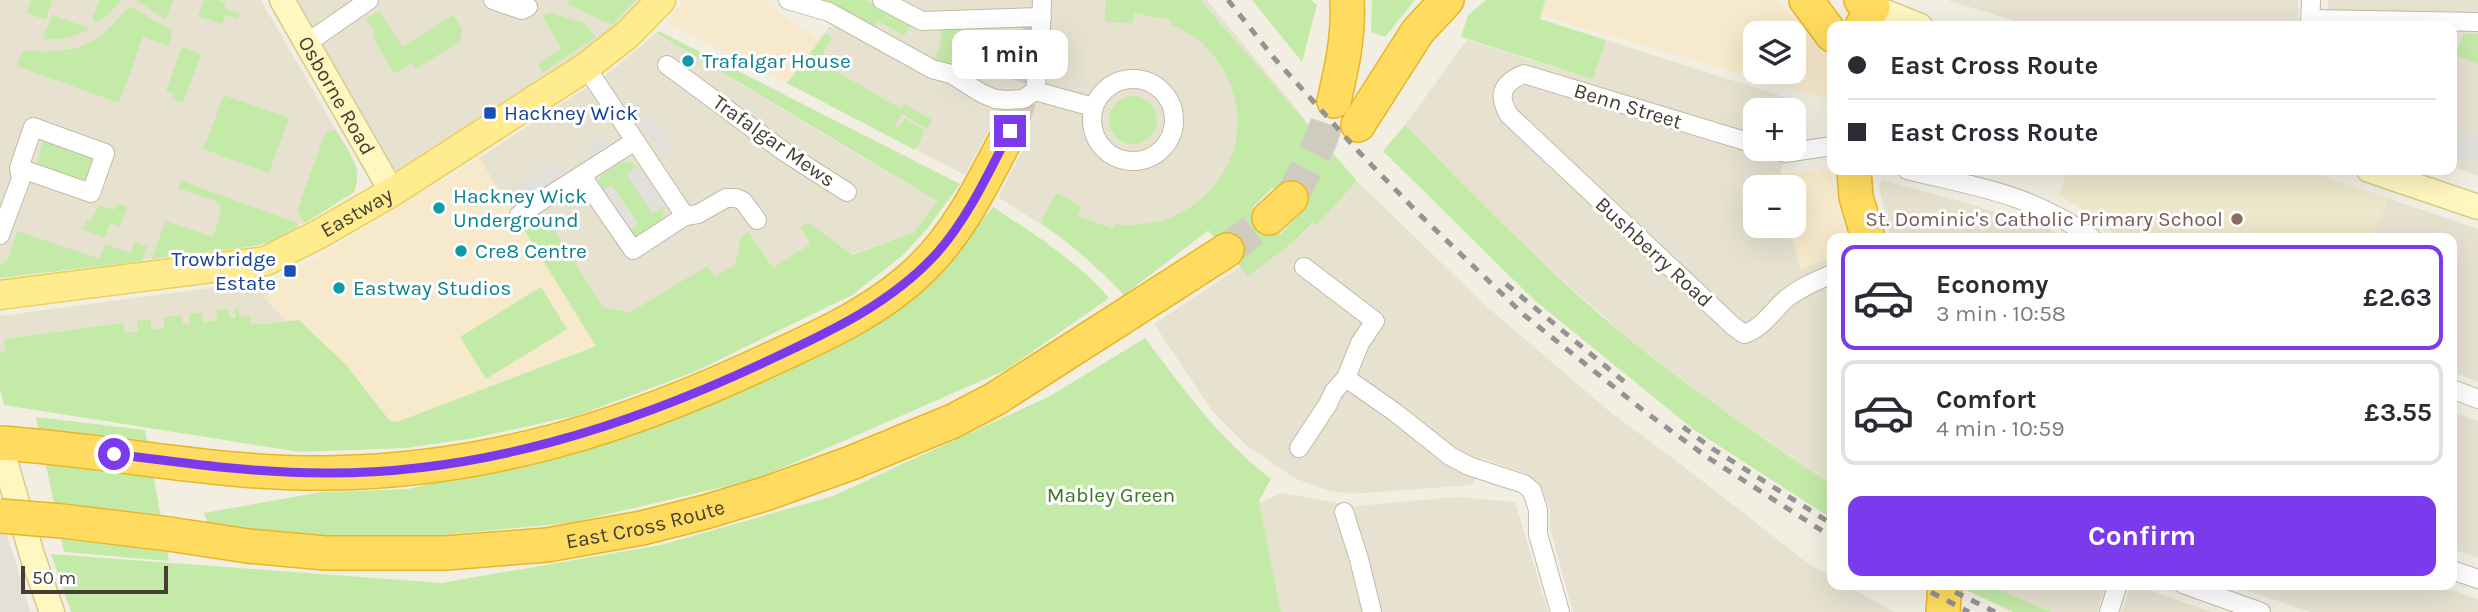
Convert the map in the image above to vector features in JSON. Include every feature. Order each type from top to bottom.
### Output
[{"type":"highway","points":[[1334,101],[1343,65],[1348,23],[1347,0]]},
{"type":"highway","points":[[1358,125],[1418,31],[1447,0]]},
{"type":"highway","points":[[1806,0],[1827,28]]},
{"type":"highway","points":[[0,443],[263,471],[327,473],[393,470],[502,454],[594,431],[712,387],[843,325],[901,285],[938,251],[962,216],[1010,131]]},
{"type":"highway","points":[[1854,175],[1856,197],[1867,233]]},
{"type":"highway","name":"East Cross Route","points":[[0,516],[325,553],[432,554],[547,545],[642,528],[765,494],[851,463],[953,421],[1038,372],[1227,250]]},
{"type":"highway","points":[[1943,612],[1945,590]]},
{"type":"main road","name":"Eastway","points":[[0,295],[266,261],[392,192],[586,66],[628,34],[661,0]]},
{"type":"street","name":"Osborne Road","points":[[282,0],[392,192]]},
{"type":"street","points":[[307,43],[369,0]]},
{"type":"street","points":[[493,0],[522,10],[528,7]]},
{"type":"street","points":[[789,0],[829,12],[932,69],[951,74],[995,99],[1023,99],[1035,91],[1093,107]]},
{"type":"street","points":[[882,0],[922,21],[1042,9],[1035,91]]},
{"type":"street","points":[[2311,0],[2311,21]]},
{"type":"street","points":[[1869,8],[1906,21]]},
{"type":"street","points":[[2457,22],[2478,22]]},
{"type":"street","name":"Trafalgar Mews","points":[[667,65],[786,153],[847,192]]},
{"type":"street","points":[[586,66],[685,216]]},
{"type":"street","name":"Benn Street","points":[[1505,87],[1512,79],[1524,74],[1743,140]]},
{"type":"street","points":[[1124,79],[1152,83],[1163,92],[1171,104],[1174,118],[1172,132],[1166,145],[1155,155],[1142,160],[1121,159],[1102,148],[1095,136],[1091,122],[1093,107],[1110,85],[1124,79]]},
{"type":"street","name":"Bushberry Road","points":[[1505,87],[1502,104],[1509,115],[1732,326],[1744,334],[1754,331],[1805,285],[1827,276]]},
{"type":"street","points":[[0,235],[21,179],[19,168],[33,127],[105,153],[91,193],[19,168]]},
{"type":"street","points":[[519,215],[635,141]]},
{"type":"street","points":[[1806,150],[1827,147]]},
{"type":"street","points":[[1930,175],[1993,189],[2069,221],[2085,233]]},
{"type":"street","points":[[2384,175],[2478,207]]},
{"type":"street","points":[[582,176],[633,250],[685,216],[698,214],[726,198],[743,201],[757,220]]},
{"type":"street","points":[[1299,448],[1334,391],[1346,378],[1360,343],[1375,321],[1304,267]]},
{"type":"street","points":[[1346,378],[1450,456],[1469,466],[1524,484],[1532,491],[1538,510],[1538,534],[1560,612]]},
{"type":"street","points":[[2457,391],[2478,399]]},
{"type":"street","points":[[0,443],[6,485],[52,612]]},
{"type":"street","points":[[1344,512],[1372,612]]},
{"type":"street","points":[[2457,572],[2478,579]]},
{"type":"street","points":[[2109,612],[2116,590]]},
{"type":"street","points":[[2200,590],[2261,612]]},
{"type":"shaded area","name":"Trowbridge Estate","points":[[0,0],[261,0],[357,167],[354,192],[274,241],[255,246],[0,278]]},
{"type":"shaded area","points":[[294,0],[643,0],[627,18],[559,73],[411,168],[397,170],[387,163]]},
{"type":"shaded area","points":[[684,0],[762,0],[820,41],[787,83],[666,22]]},
{"type":"shaded area","points":[[865,0],[1207,0],[1305,119],[1246,202],[1124,295],[1064,239],[998,197],[1027,137],[992,124],[965,175],[787,83],[829,27],[874,27],[878,21],[904,36],[911,25]]},
{"type":"shaded area","points":[[1488,0],[1776,0],[1799,21],[1743,21],[1743,74]]},
{"type":"shaded area","points":[[1947,0],[2298,0],[2299,21],[2015,21]]},
{"type":"shaded area","points":[[2328,0],[2478,0],[2478,176],[2457,168],[2457,21],[2328,21]]},
{"type":"shaded area","points":[[1806,28],[1827,56],[1827,99],[1777,84],[1806,84]]},
{"type":"shaded area","points":[[656,33],[937,201],[914,232],[596,345],[479,158],[610,72]]},
{"type":"shaded area","points":[[1467,40],[1593,79],[1606,40],[1787,98],[1743,98],[1743,161],[1784,161],[1780,175],[1743,175],[1743,238],[1792,238],[1801,269],[1827,259],[1827,482],[1707,399],[1628,338],[1523,245],[1405,125]]},
{"type":"shaded area","points":[[652,115],[673,147],[661,155],[640,122]]},
{"type":"shaded area","points":[[2457,131],[2478,138],[2478,164],[2457,158]]},
{"type":"shaded area","points":[[601,134],[611,147],[593,158],[585,144]]},
{"type":"shaded area","points":[[479,158],[596,345],[397,422],[389,420],[346,365],[299,320],[287,321],[264,297],[270,292],[266,288]]},
{"type":"shaded area","points":[[557,160],[567,176],[514,210],[504,194]]},
{"type":"shaded area","points":[[638,166],[664,206],[653,214],[626,174]]},
{"type":"shaded area","points":[[1827,169],[1827,175],[1831,175],[1845,233],[1827,233],[1827,259],[1801,270],[1792,238],[1806,238],[1806,175],[1780,175]]},
{"type":"shaded area","name":"St. Dominic's Catholic Primary School","points":[[2066,175],[2319,175],[2388,198],[2374,233],[2114,233],[2058,195]]},
{"type":"shaded area","points":[[1882,180],[1970,204],[2055,233],[1889,233],[1879,186]]},
{"type":"shaded area","points":[[1357,181],[1485,305],[1609,411],[1809,564],[1827,574],[1827,590],[1855,590],[1894,612],[1573,612],[1549,525],[1550,510],[1541,488],[1524,473],[1481,458],[1473,485],[1350,494],[1326,490],[1294,478],[1246,445],[1213,412],[1154,324],[1241,266],[1248,275],[1314,223],[1316,226]]},
{"type":"shaded area","points":[[611,185],[638,225],[626,232],[600,193]]},
{"type":"shaded area","points":[[2388,198],[2478,229],[2478,382],[2457,374],[2457,233],[2374,233]]},
{"type":"shaded area","points":[[261,281],[270,292],[264,297],[287,321],[0,356],[0,316]]},
{"type":"shaded area","points":[[2457,414],[2478,421],[2478,558],[2457,551]]},
{"type":"shaded area","points":[[1282,493],[1355,506],[1457,497],[1515,502],[1548,612],[1281,612],[1259,503]]},
{"type":"shaded area","points":[[0,515],[16,563],[30,612],[0,612]]},
{"type":"shaded area","points":[[2000,590],[2104,590],[2097,612],[2051,612]]},
{"type":"shaded area","points":[[2129,590],[2149,590],[2212,612],[2122,612]]},
{"type":"shaded area","points":[[2245,590],[2452,590],[2478,599],[2478,612],[2311,612]]},
{"type":"green space","points":[[31,0],[52,0],[46,20],[26,13]]},
{"type":"green space","points":[[99,0],[121,0],[106,17],[96,22],[92,20]]},
{"type":"green space","points":[[136,0],[173,0],[166,20]]},
{"type":"green space","points":[[204,0],[226,3],[224,8],[240,14],[238,19],[226,15],[222,24],[198,16]]},
{"type":"green space","points":[[570,0],[636,0],[612,25],[566,3]]},
{"type":"green space","points":[[814,0],[865,0],[911,25],[904,36],[878,21],[875,27],[837,7]]},
{"type":"green space","points":[[1106,0],[1200,0],[1357,181],[1316,226],[1313,223],[1292,243],[1248,276],[1208,230],[1124,295],[1084,257],[1040,222],[1057,193],[1082,207],[1078,216],[1113,229],[1115,224],[1152,223],[1183,211],[1209,192],[1227,166],[1236,137],[1236,105],[1226,73],[1203,44],[1170,24],[1172,20],[1134,13],[1133,23],[1105,22]],"holes":[[[1272,188],[1299,215],[1280,234],[1253,207]]]},
{"type":"green space","points":[[1252,0],[1311,0],[1317,5],[1302,62]]},
{"type":"green space","points":[[1372,0],[1415,0],[1385,37],[1371,32]]},
{"type":"green space","points":[[1486,0],[1545,0],[1540,19],[1606,40],[1593,79],[1461,37],[1468,15]]},
{"type":"green space","points":[[131,7],[171,30],[172,35],[168,46],[143,37],[119,103],[17,66],[24,51],[68,50],[98,38]]},
{"type":"green space","points":[[379,11],[403,47],[453,15],[462,29],[460,41],[416,69],[412,62],[394,74],[372,36],[375,33],[366,19]]},
{"type":"green space","points":[[551,13],[584,23],[596,37],[542,73],[538,64],[561,48],[542,16]]},
{"type":"green space","points":[[52,15],[89,28],[67,38],[43,39]]},
{"type":"green space","points":[[975,25],[970,48],[974,49],[968,73],[959,67],[933,61],[940,48],[942,29]]},
{"type":"green space","points":[[659,31],[960,184],[927,229],[903,255],[852,295],[694,372],[579,415],[474,438],[406,448],[300,452],[4,405],[0,390],[0,352],[6,351],[4,339],[123,323],[125,333],[138,332],[137,321],[150,319],[152,330],[164,328],[163,318],[181,315],[183,325],[190,324],[189,314],[201,312],[203,323],[217,320],[216,310],[229,309],[230,318],[236,318],[235,308],[238,308],[240,317],[250,316],[251,325],[299,320],[346,365],[389,420],[397,422],[596,346],[523,228],[538,217],[548,232],[553,229],[603,307],[629,313],[707,266],[715,277],[735,265],[741,237],[748,232],[773,268],[810,244],[800,227],[808,222],[852,255],[914,232],[937,201],[656,33]]},
{"type":"green space","points":[[825,34],[832,37],[819,61],[901,109],[905,104],[932,120],[927,129],[902,114],[895,126],[898,128],[904,118],[925,131],[915,150],[787,83]]},
{"type":"green space","points":[[2463,34],[2478,34],[2478,64],[2457,56]]},
{"type":"green space","points":[[182,47],[201,54],[183,103],[172,99],[174,93],[166,91]]},
{"type":"green space","points":[[224,95],[289,118],[269,173],[203,149]]},
{"type":"green space","points":[[1133,96],[1142,97],[1150,103],[1156,111],[1156,129],[1150,137],[1142,143],[1133,144],[1124,143],[1116,137],[1110,129],[1109,120],[1110,111],[1116,103],[1124,97]]},
{"type":"green space","points":[[1405,125],[1514,235],[1599,314],[1704,396],[1827,482],[1827,516],[1693,429],[1533,299],[1383,151]]},
{"type":"green space","points":[[336,130],[356,167],[357,184],[354,192],[305,223],[297,211],[324,136],[327,132]]},
{"type":"green space","points":[[49,139],[95,156],[87,181],[83,183],[36,166],[43,141]]},
{"type":"green space","points":[[629,162],[638,166],[627,174],[653,213],[664,206],[663,221],[643,237],[631,236],[626,232],[638,224],[612,185],[600,193],[599,180],[602,175],[620,163]]},
{"type":"green space","points":[[180,180],[297,223],[298,227],[274,241],[255,246],[152,259],[165,221],[213,237],[221,211],[219,202],[178,188]]},
{"type":"green space","points":[[117,203],[127,207],[120,226],[110,223],[105,238],[83,230],[86,220],[91,221],[99,205],[114,210]]},
{"type":"green space","points":[[993,207],[1069,260],[1109,298],[1006,370],[757,479],[570,523],[377,541],[209,527],[204,513],[322,492],[408,489],[579,451],[760,380],[903,307],[940,272]]},
{"type":"green space","points":[[17,231],[100,259],[105,244],[130,253],[135,242],[147,246],[142,261],[0,278],[0,265],[8,259]]},
{"type":"green space","points":[[541,287],[567,329],[486,379],[460,337]]},
{"type":"green space","name":"Mabley Green","points":[[1145,338],[1218,430],[1271,479],[1259,501],[1281,612],[71,612],[51,554],[441,583],[661,545],[833,496],[1050,396]]},
{"type":"green space","points":[[36,417],[145,430],[169,561],[64,552]]},
{"type":"green space","points":[[1966,590],[2000,590],[2051,612],[2013,612]]},
{"type":"tunnel","points":[[1010,131],[1040,29]]},
{"type":"tunnel","points":[[1291,198],[1321,140],[1334,101]]},
{"type":"tunnel","points":[[1227,250],[1269,218]]},
{"type":"railway","points":[[1228,0],[1274,58],[1360,153],[1524,315],[1644,411],[1707,457],[1827,534]]},
{"type":"railway","points":[[1506,284],[1627,384]]},
{"type":"railway","points":[[1683,427],[1827,521]]},
{"type":"railway","points":[[1927,590],[1969,612]]},
{"type":"railway","points":[[1951,590],[1995,612]]},
{"type":"place","name":"Trafalgar House","points":[[688,61]]},
{"type":"place","name":"Hackney Wick","points":[[490,113]]},
{"type":"place","name":"Hackney Wick Underground","points":[[439,208]]},
{"type":"place","name":"St. Dominic's Catholic Primary School","points":[[2237,219]]},
{"type":"place","name":"Cre8 Centre","points":[[461,251]]},
{"type":"place","name":"Trowbridge Estate","points":[[290,271]]},
{"type":"place","name":"Eastway Studios","points":[[339,288]]},
{"type":"route","points":[[114,454],[263,471],[327,473],[393,470],[502,454],[594,431],[640,416],[712,387],[843,325],[901,285],[938,251],[988,173],[1010,131]]}]
